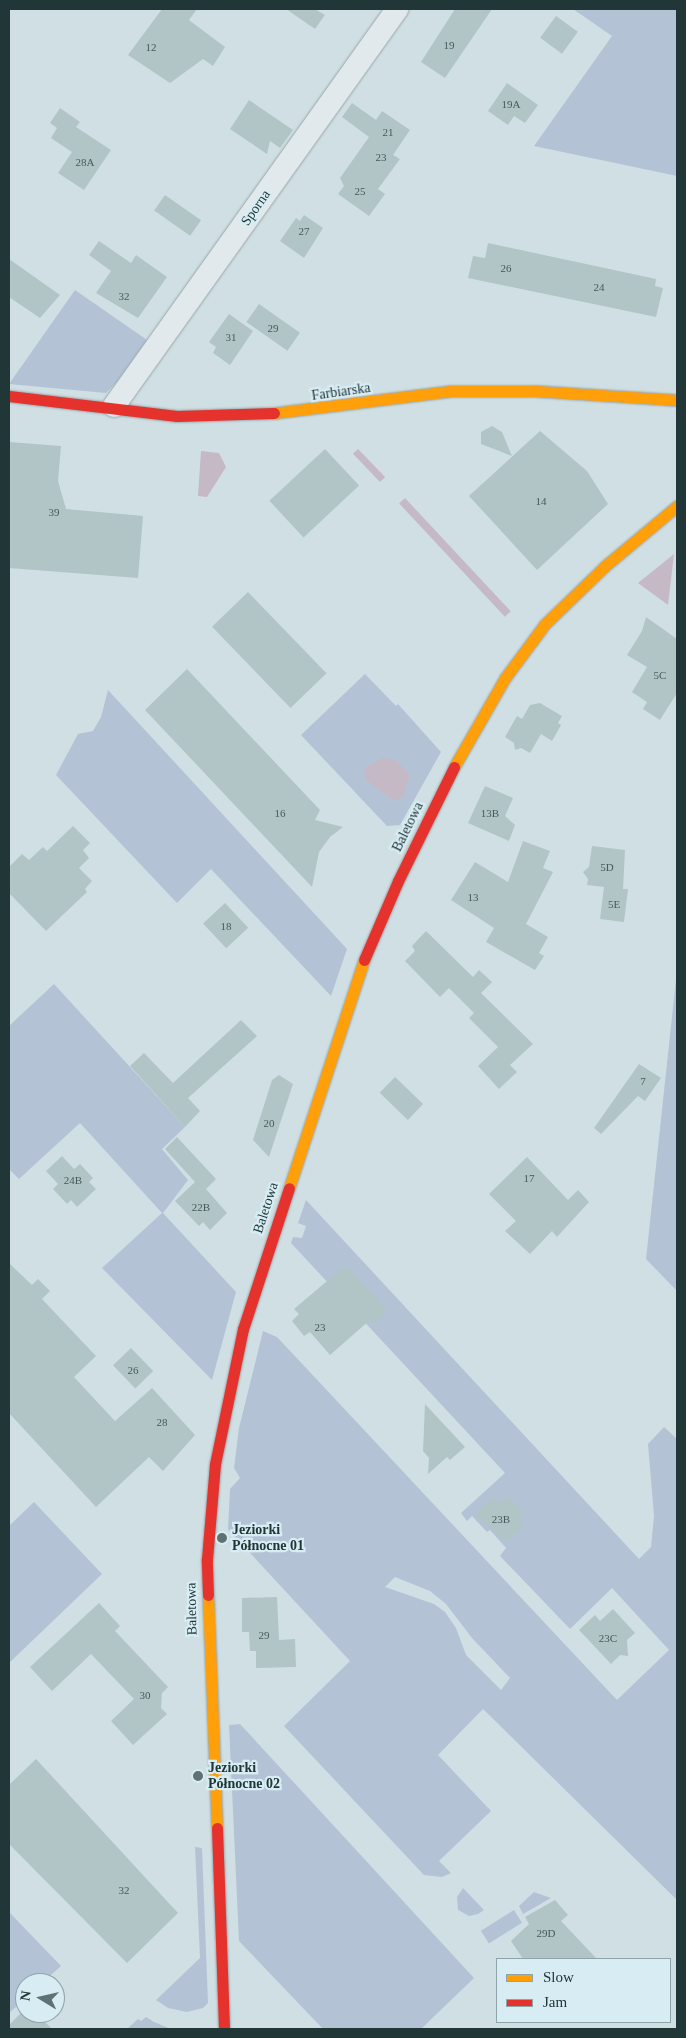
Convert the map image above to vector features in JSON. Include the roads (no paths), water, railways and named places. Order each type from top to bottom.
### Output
[{"type":"street","name":"Sporna","points":[[114,406],[397,9]]},
{"type":"street","name":"Farbiarska","points":[[9,396],[114,406],[177,416],[300,412],[451,391],[536,391],[677,400]]},
{"type":"street","name":"Baletowa","points":[[224,2029],[207,1559],[214,1464],[243,1329],[363,963],[398,881],[460,754],[505,678],[545,624],[605,566],[677,506]]},
{"type":"place","name":"Jeziorki Północne 01","points":[[222,1538]]},
{"type":"place","name":"Jeziorki Północne 02","points":[[198,1776]]}]
